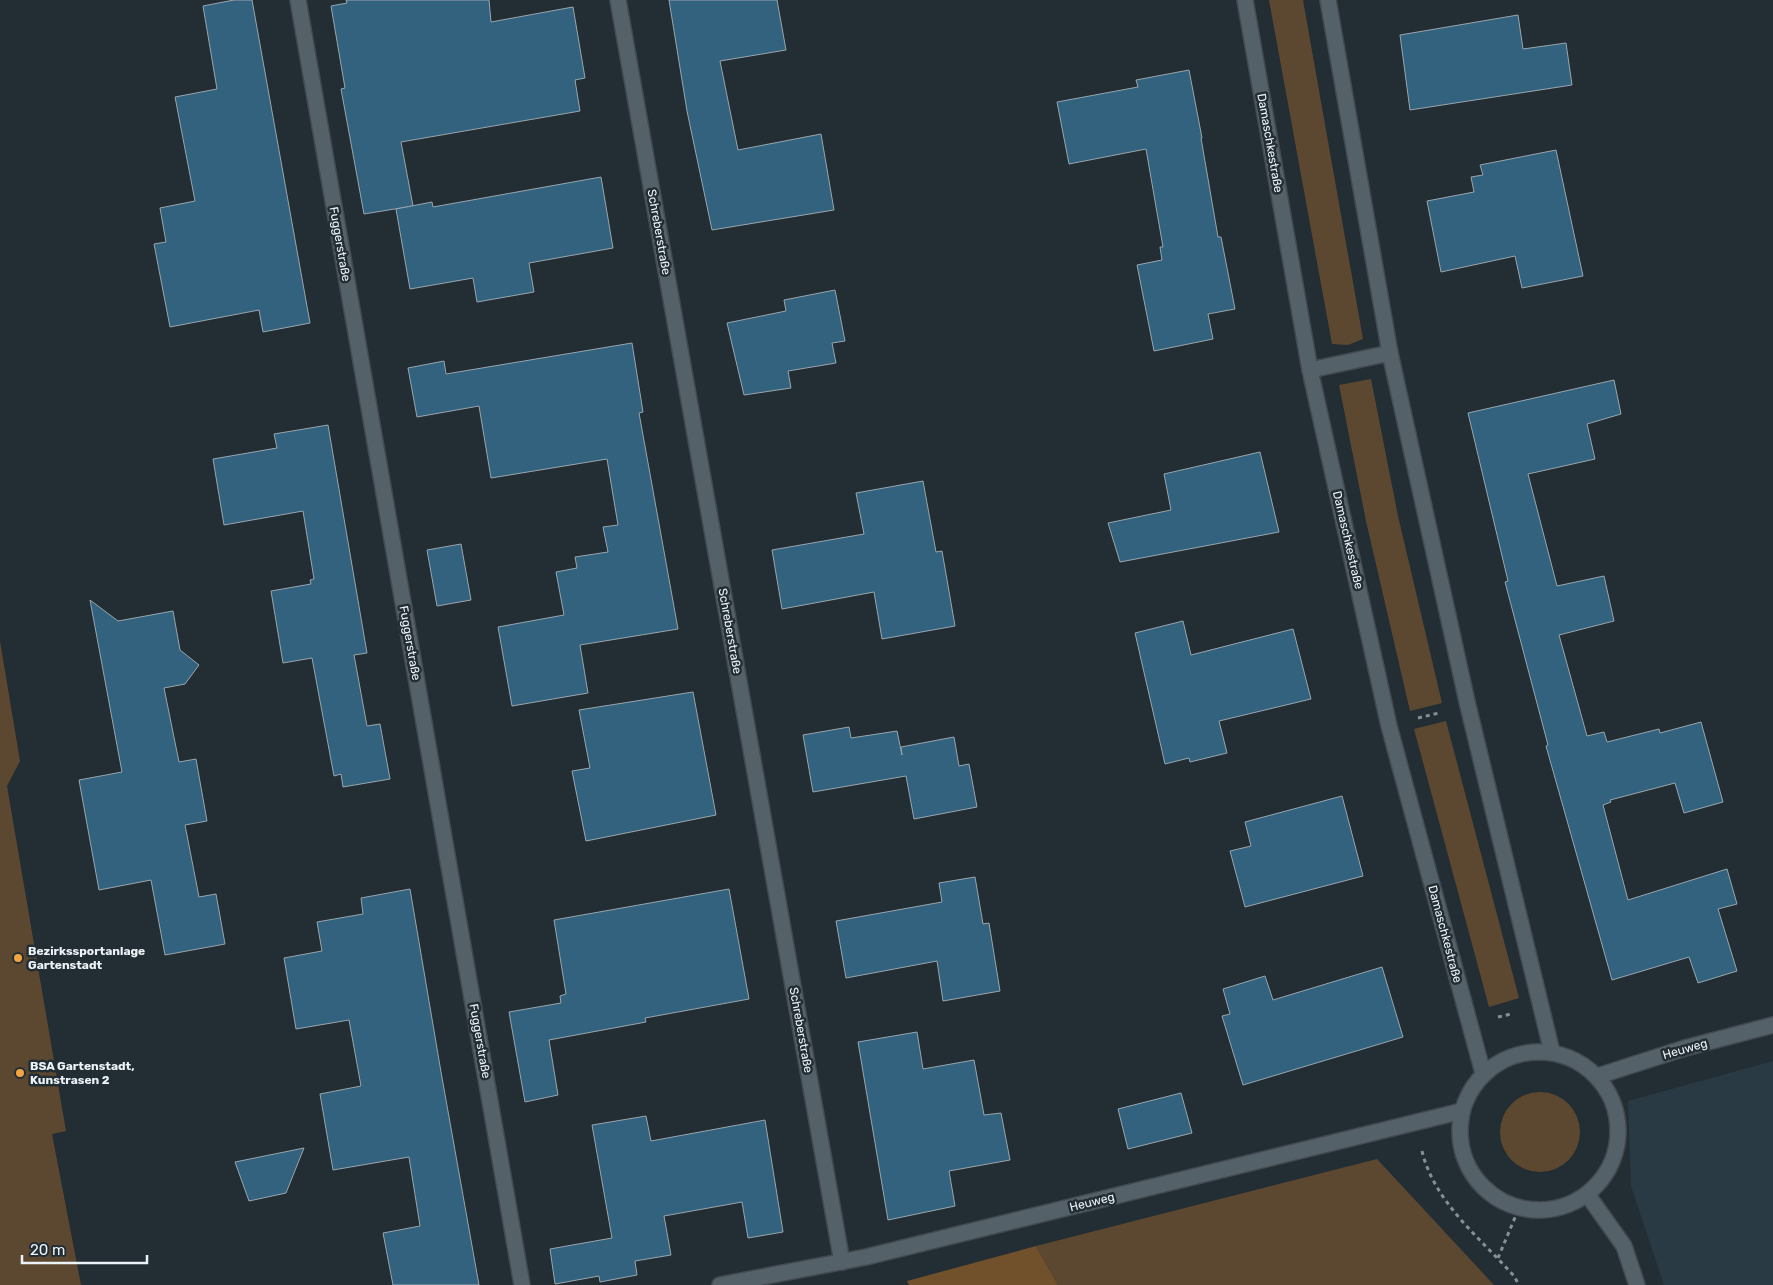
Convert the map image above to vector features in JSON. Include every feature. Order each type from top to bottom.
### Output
[{"type":"street","name":"Fuggerstraße","points":[[298,0],[522,1285]]},
{"type":"street","name":"Schreberstraße","points":[[618,0],[842,1262]]},
{"type":"street","name":"Damaschkestraße","points":[[1245,0],[1310,370],[1389,726],[1483,1074]]},
{"type":"street","points":[[1328,0],[1390,353],[1468,706],[1552,1052]]},
{"type":"street","points":[[1310,370],[1390,353]]},
{"type":"street","name":"Heuweg","points":[[1598,1076],[1685,1048],[1773,1024]]},
{"type":"street","points":[[1527,1052],[1552,1052],[1573,1058],[1598,1076],[1609,1089],[1619,1132],[1615,1156],[1605,1177],[1587,1194],[1571,1204],[1551,1210],[1519,1208],[1491,1195],[1475,1178],[1462,1150],[1460,1134],[1462,1111],[1470,1091],[1483,1074],[1504,1059],[1527,1052]]},
{"type":"street","name":"Heuweg","points":[[720,1285],[842,1262],[1462,1111]]},
{"type":"street","points":[[1587,1194],[1624,1246],[1637,1285]]},
{"type":"path","points":[[1389,726],[1468,706]]},
{"type":"path","points":[[1469,1025],[1541,1006]]},
{"type":"path","points":[[1416,1122],[1424,1159],[1441,1192],[1460,1219],[1498,1258],[1514,1276],[1519,1285]]},
{"type":"path","points":[[1498,1258],[1519,1208]]},
{"type":"shaded area","points":[[1269,0],[1303,0],[1363,339],[1348,345],[1332,344]]},
{"type":"shaded area","points":[[1371,379],[1398,516],[1442,703],[1410,711],[1366,521],[1339,385]]},
{"type":"shaded area","name":"BSA Gartenstadt, Kunstrasen 2","points":[[0,641],[20,761],[7,786],[66,1131],[52,1134],[81,1285],[0,1285]]},
{"type":"shaded area","points":[[1446,721],[1519,998],[1489,1007],[1414,729]]},
{"type":"shaded area","points":[[1773,1061],[1773,1285],[1664,1285],[1631,1186],[1628,1101]]},
{"type":"shaded area","points":[[1532,1092],[1548,1092],[1569,1103],[1580,1124],[1580,1140],[1569,1161],[1548,1172],[1532,1172],[1518,1166],[1506,1154],[1500,1140],[1500,1124],[1506,1110],[1518,1098]]},
{"type":"shaded area","points":[[1377,1159],[1494,1285],[1058,1285],[1036,1246]]},
{"type":"shaded area","points":[[1036,1246],[1058,1285],[909,1285],[907,1281]]},
{"type":"building","points":[[234,0],[252,0],[310,323],[263,332],[259,310],[170,327],[154,244],[166,242],[160,208],[195,201],[175,97],[217,89],[203,6]]},
{"type":"building","points":[[346,0],[489,0],[491,22],[573,7],[585,78],[575,80],[580,111],[401,142],[413,206],[364,214],[341,89],[345,88],[331,6],[347,3]]},
{"type":"building","points":[[669,0],[777,0],[786,50],[720,61],[738,150],[821,134],[834,210],[712,230],[687,111]]},
{"type":"building","points":[[1518,15],[1523,49],[1566,43],[1572,85],[1410,110],[1400,35]]},
{"type":"building","points":[[1189,70],[1218,237],[1221,237],[1235,309],[1208,314],[1213,339],[1154,351],[1137,265],[1162,260],[1160,247],[1163,247],[1146,149],[1069,164],[1057,102],[1138,87],[1136,80]]},
{"type":"building","points":[[1556,150],[1583,276],[1522,288],[1515,256],[1441,272],[1427,201],[1474,192],[1471,177],[1483,175],[1480,165]]},
{"type":"building","points":[[601,177],[613,248],[529,263],[534,292],[477,302],[473,278],[410,289],[396,209],[432,202],[433,207]]},
{"type":"building","points":[[835,290],[845,341],[832,343],[836,363],[788,371],[791,388],[744,395],[727,323],[786,311],[784,300]]},
{"type":"building","points":[[632,343],[643,412],[639,413],[678,629],[580,645],[588,693],[512,706],[498,627],[564,615],[556,572],[577,568],[575,557],[608,552],[603,527],[618,525],[607,459],[491,478],[479,406],[417,417],[408,368],[444,361],[446,374]]},
{"type":"building","points":[[1614,380],[1621,414],[1587,424],[1595,459],[1528,474],[1557,586],[1604,576],[1614,621],[1559,635],[1587,736],[1604,732],[1607,742],[1659,729],[1660,733],[1701,722],[1723,802],[1684,813],[1675,783],[1610,800],[1611,802],[1603,805],[1628,900],[1727,869],[1737,904],[1718,909],[1737,971],[1698,983],[1689,957],[1612,980],[1546,746],[1548,745],[1505,582],[1508,581],[1468,413]]},
{"type":"building","points":[[328,425],[367,653],[354,655],[367,726],[380,724],[390,779],[343,787],[341,774],[334,776],[312,658],[283,663],[271,591],[311,584],[310,580],[314,579],[303,511],[224,525],[213,459],[277,448],[274,434]]},
{"type":"building","points":[[1260,452],[1279,532],[1120,562],[1108,523],[1171,510],[1164,474]]},
{"type":"building","points":[[923,481],[936,552],[942,551],[955,626],[882,639],[874,592],[782,609],[772,550],[864,534],[856,493]]},
{"type":"building","points":[[461,544],[471,600],[437,606],[427,550]]},
{"type":"building","points":[[90,600],[118,621],[173,611],[180,650],[199,665],[185,684],[164,688],[179,762],[196,759],[207,821],[185,825],[199,897],[216,894],[225,944],[165,955],[151,880],[99,890],[79,780],[122,772]]},
{"type":"building","points":[[1183,621],[1191,655],[1293,629],[1311,699],[1219,721],[1227,753],[1190,762],[1189,758],[1165,764],[1135,633]]},
{"type":"building","points":[[693,692],[716,815],[586,841],[572,771],[590,768],[579,710]]},
{"type":"building","points":[[849,727],[851,738],[897,731],[902,755],[901,747],[954,737],[959,766],[969,764],[977,807],[914,819],[906,776],[813,792],[803,735]]},
{"type":"building","points":[[1342,796],[1363,876],[1245,907],[1230,851],[1251,846],[1245,822]]},
{"type":"building","points":[[975,877],[983,924],[989,923],[1000,991],[943,1001],[937,961],[846,978],[836,921],[942,902],[939,883]]},
{"type":"building","points":[[410,889],[479,1285],[393,1285],[383,1233],[420,1226],[409,1157],[333,1170],[320,1094],[361,1086],[349,1020],[296,1029],[284,958],[322,951],[317,922],[363,914],[361,898]]},
{"type":"building","points":[[729,889],[749,999],[645,1018],[646,1022],[549,1040],[558,1095],[525,1102],[509,1012],[561,1003],[560,996],[566,994],[554,920]]},
{"type":"building","points":[[1382,967],[1403,1037],[1243,1085],[1222,1016],[1230,1014],[1223,989],[1265,976],[1273,1000]]},
{"type":"building","points":[[917,1032],[923,1069],[974,1060],[984,1115],[1001,1113],[1010,1160],[949,1171],[955,1206],[888,1220],[858,1042]]},
{"type":"building","points":[[1181,1093],[1192,1133],[1128,1149],[1118,1109]]},
{"type":"building","points":[[646,1116],[651,1141],[765,1120],[783,1232],[748,1238],[742,1202],[664,1216],[671,1255],[635,1261],[637,1275],[600,1282],[599,1276],[555,1284],[550,1249],[612,1238],[592,1125]]},
{"type":"building","points":[[304,1148],[286,1193],[249,1201],[235,1162]]},
{"type":"place","name":"Bezirkssportanlage Gartenstadt","points":[[18,958]]},
{"type":"place","name":"BSA Gartenstadt, Kunstrasen 2","points":[[20,1073]]}]
